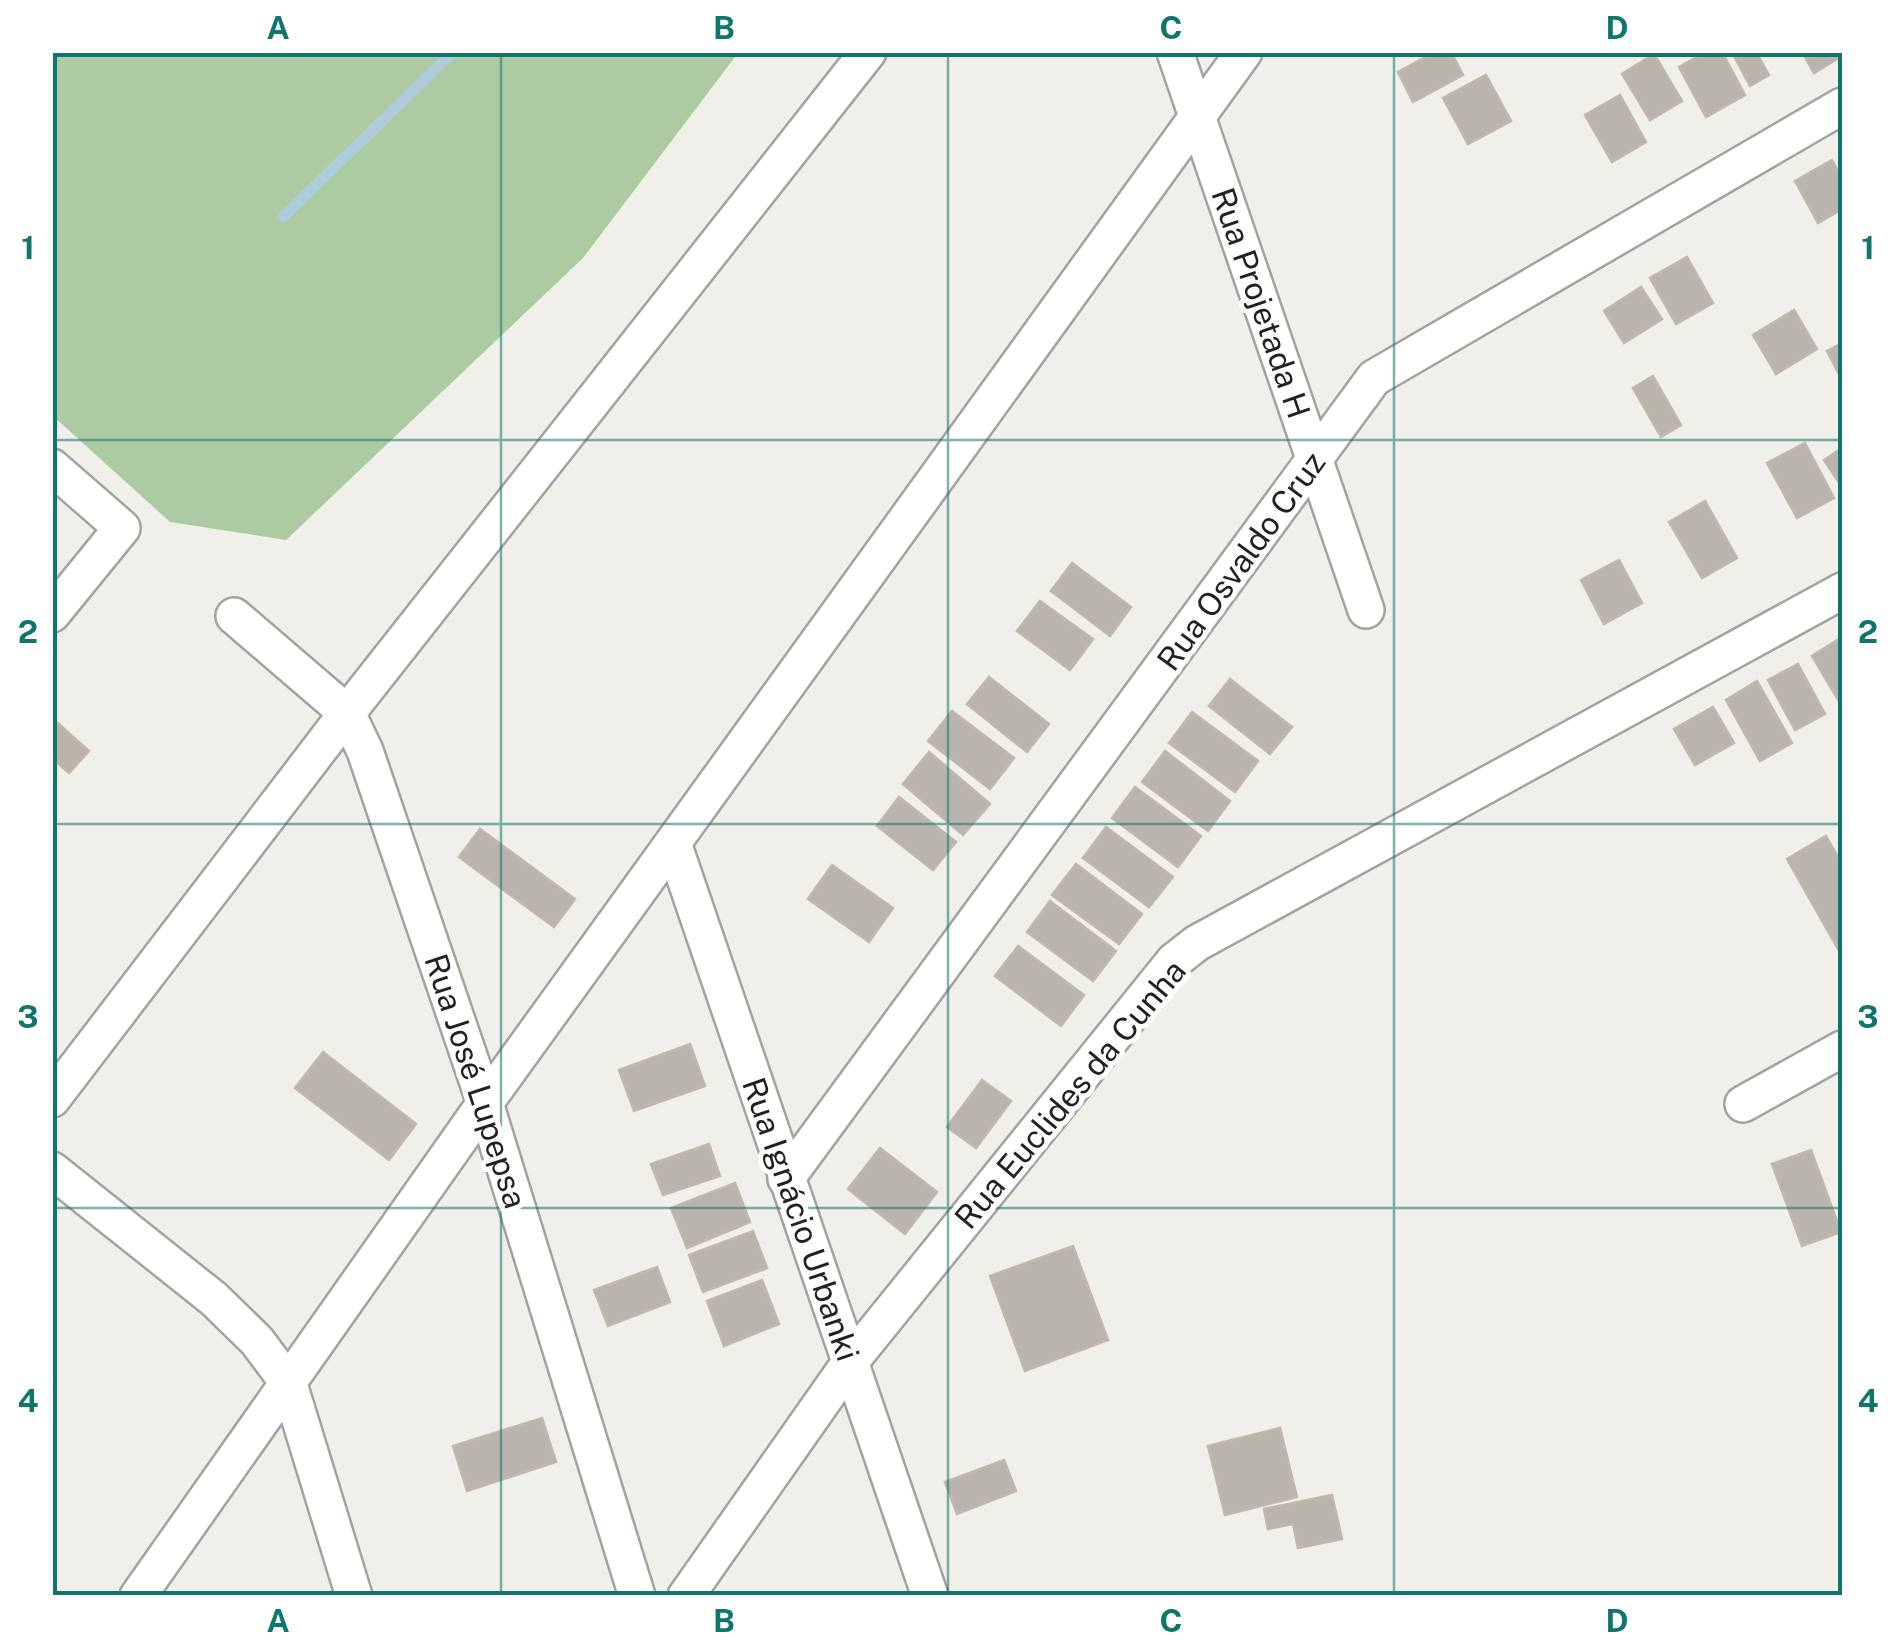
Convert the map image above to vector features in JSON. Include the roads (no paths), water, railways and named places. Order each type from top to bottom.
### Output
[{"type":"street","points":[[52,1099],[347,713],[868,52]]},
{"type":"street","name":"Rua Projetada H","points":[[1175,52],[1366,610]]},
{"type":"street","points":[[138,1596],[484,1103],[1244,52]]},
{"type":"street","name":"Rua Osvaldo Cruz","points":[[786,1179],[1374,378],[1842,106]]},
{"type":"street","points":[[52,467],[122,528],[52,614]]},
{"type":"street","name":"Rua Euclides da Cunha","points":[[686,1596],[851,1361],[1186,952],[1842,592]]},
{"type":"street","name":"Rua José Lupepsa","points":[[234,616],[347,713],[366,751],[484,1103],[637,1596]]},
{"type":"street","name":"Rua Ignácio Urbanki","points":[[673,843],[930,1596]]},
{"type":"street","points":[[1743,1104],[1842,1049]]},
{"type":"street","points":[[52,1170],[214,1300],[257,1340],[290,1384],[354,1596]]},
{"type":"waterway","points":[[283,217],[453,52]]}]
